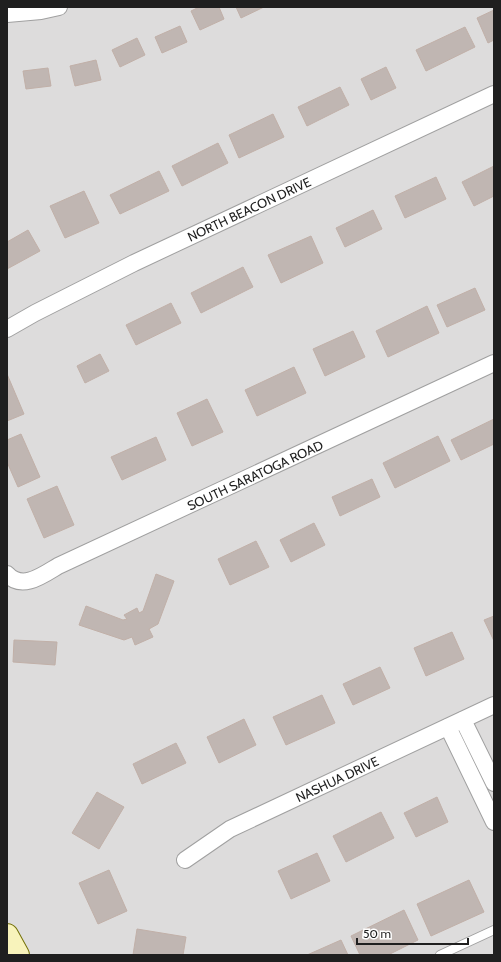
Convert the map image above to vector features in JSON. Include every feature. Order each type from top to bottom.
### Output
[{"type":"main road","points":[[7,935],[18,955]]},
{"type":"street","points":[[7,14],[41,11],[59,7]]},
{"type":"street","name":"NORTH BEACON DRIVE","points":[[7,329],[35,313],[134,263],[494,94]]},
{"type":"street","name":"SOUTH SARATOGA ROAD","points":[[11,577],[22,582],[32,581],[58,566],[494,363]]},
{"type":"street","name":"NASHUA DRIVE","points":[[184,860],[230,829],[494,705]]},
{"type":"street","points":[[463,720],[492,776]]},
{"type":"street","points":[[448,727],[493,819]]},
{"type":"lane","points":[[440,955],[494,930]]},
{"type":"shaded area","points":[[7,7],[494,7],[494,955],[18,955],[7,935]]},
{"type":"building","points":[[199,7],[219,7],[224,19],[200,30],[191,11]]},
{"type":"building","points":[[236,7],[264,7],[241,18]]},
{"type":"building","points":[[494,10],[494,40],[488,43],[477,18]]},
{"type":"building","points":[[180,26],[187,42],[162,53],[155,37]]},
{"type":"building","points":[[465,27],[475,47],[426,71],[416,50]]},
{"type":"building","points":[[137,38],[145,55],[120,67],[112,50]]},
{"type":"building","points":[[96,60],[101,80],[75,86],[70,66]]},
{"type":"building","points":[[386,67],[396,88],[371,100],[361,79]]},
{"type":"building","points":[[48,68],[51,86],[26,89],[23,71]]},
{"type":"building","points":[[340,87],[349,105],[307,126],[298,107]]},
{"type":"building","points":[[273,114],[284,137],[239,158],[229,135]]},
{"type":"building","points":[[218,143],[228,163],[182,186],[172,166]]},
{"type":"building","points":[[494,166],[494,196],[474,206],[462,182]]},
{"type":"building","points":[[159,171],[169,191],[120,214],[110,195]]},
{"type":"building","points":[[436,177],[446,199],[405,218],[395,196]]},
{"type":"building","points":[[84,191],[99,223],[65,238],[50,206]]},
{"type":"building","points":[[373,210],[382,229],[345,247],[336,228]]},
{"type":"building","points":[[28,230],[40,251],[7,269],[7,242]]},
{"type":"building","points":[[311,236],[323,263],[281,283],[268,255]]},
{"type":"building","points":[[243,267],[253,287],[201,313],[191,293]]},
{"type":"building","points":[[475,288],[485,310],[447,327],[437,305]]},
{"type":"building","points":[[171,303],[181,323],[136,345],[126,325]]},
{"type":"building","points":[[427,306],[439,333],[388,357],[376,331]]},
{"type":"building","points":[[353,331],[365,357],[325,376],[313,349]]},
{"type":"building","points":[[100,354],[109,371],[85,383],[77,366]]},
{"type":"building","points":[[294,367],[306,393],[257,416],[245,390]]},
{"type":"building","points":[[7,374],[24,414],[7,421]]},
{"type":"building","points":[[207,399],[223,432],[192,446],[177,413]]},
{"type":"building","points":[[494,419],[494,444],[461,460],[451,440]]},
{"type":"building","points":[[21,434],[40,477],[18,487],[7,462],[7,440]]},
{"type":"building","points":[[438,436],[450,461],[395,488],[383,463]]},
{"type":"building","points":[[156,437],[166,460],[122,480],[111,457]]},
{"type":"building","points":[[372,479],[380,497],[340,516],[332,497]]},
{"type":"building","points":[[57,486],[74,525],[44,538],[27,499]]},
{"type":"building","points":[[314,523],[325,545],[291,562],[280,540]]},
{"type":"building","points":[[256,541],[269,567],[230,585],[218,559]]},
{"type":"building","points":[[156,574],[174,581],[158,624],[149,629],[153,637],[135,645],[132,637],[124,640],[79,625],[86,606],[123,620],[127,619],[124,615],[137,608],[139,613],[143,611]]},
{"type":"building","points":[[494,616],[494,641],[484,620]]},
{"type":"building","points":[[452,632],[464,659],[426,676],[414,648]]},
{"type":"building","points":[[14,640],[57,642],[55,665],[13,662]]},
{"type":"building","points":[[380,667],[390,688],[353,705],[343,684]]},
{"type":"building","points":[[322,695],[335,723],[286,745],[273,717]]},
{"type":"building","points":[[244,719],[256,745],[219,763],[207,737]]},
{"type":"building","points":[[176,743],[186,763],[142,784],[133,764]]},
{"type":"building","points":[[97,792],[124,807],[99,849],[72,833]]},
{"type":"building","points":[[437,797],[448,822],[416,837],[404,813]]},
{"type":"building","points":[[381,812],[394,838],[346,862],[333,836]]},
{"type":"building","points":[[317,853],[330,881],[291,899],[278,871]]},
{"type":"building","points":[[109,870],[127,911],[98,924],[79,883]]},
{"type":"building","points":[[469,880],[484,912],[431,936],[417,904]]},
{"type":"building","points":[[404,910],[418,940],[388,955],[360,955],[351,936]]},
{"type":"building","points":[[137,929],[186,937],[183,955],[133,955]]},
{"type":"building","points":[[341,940],[348,955],[307,955]]}]
